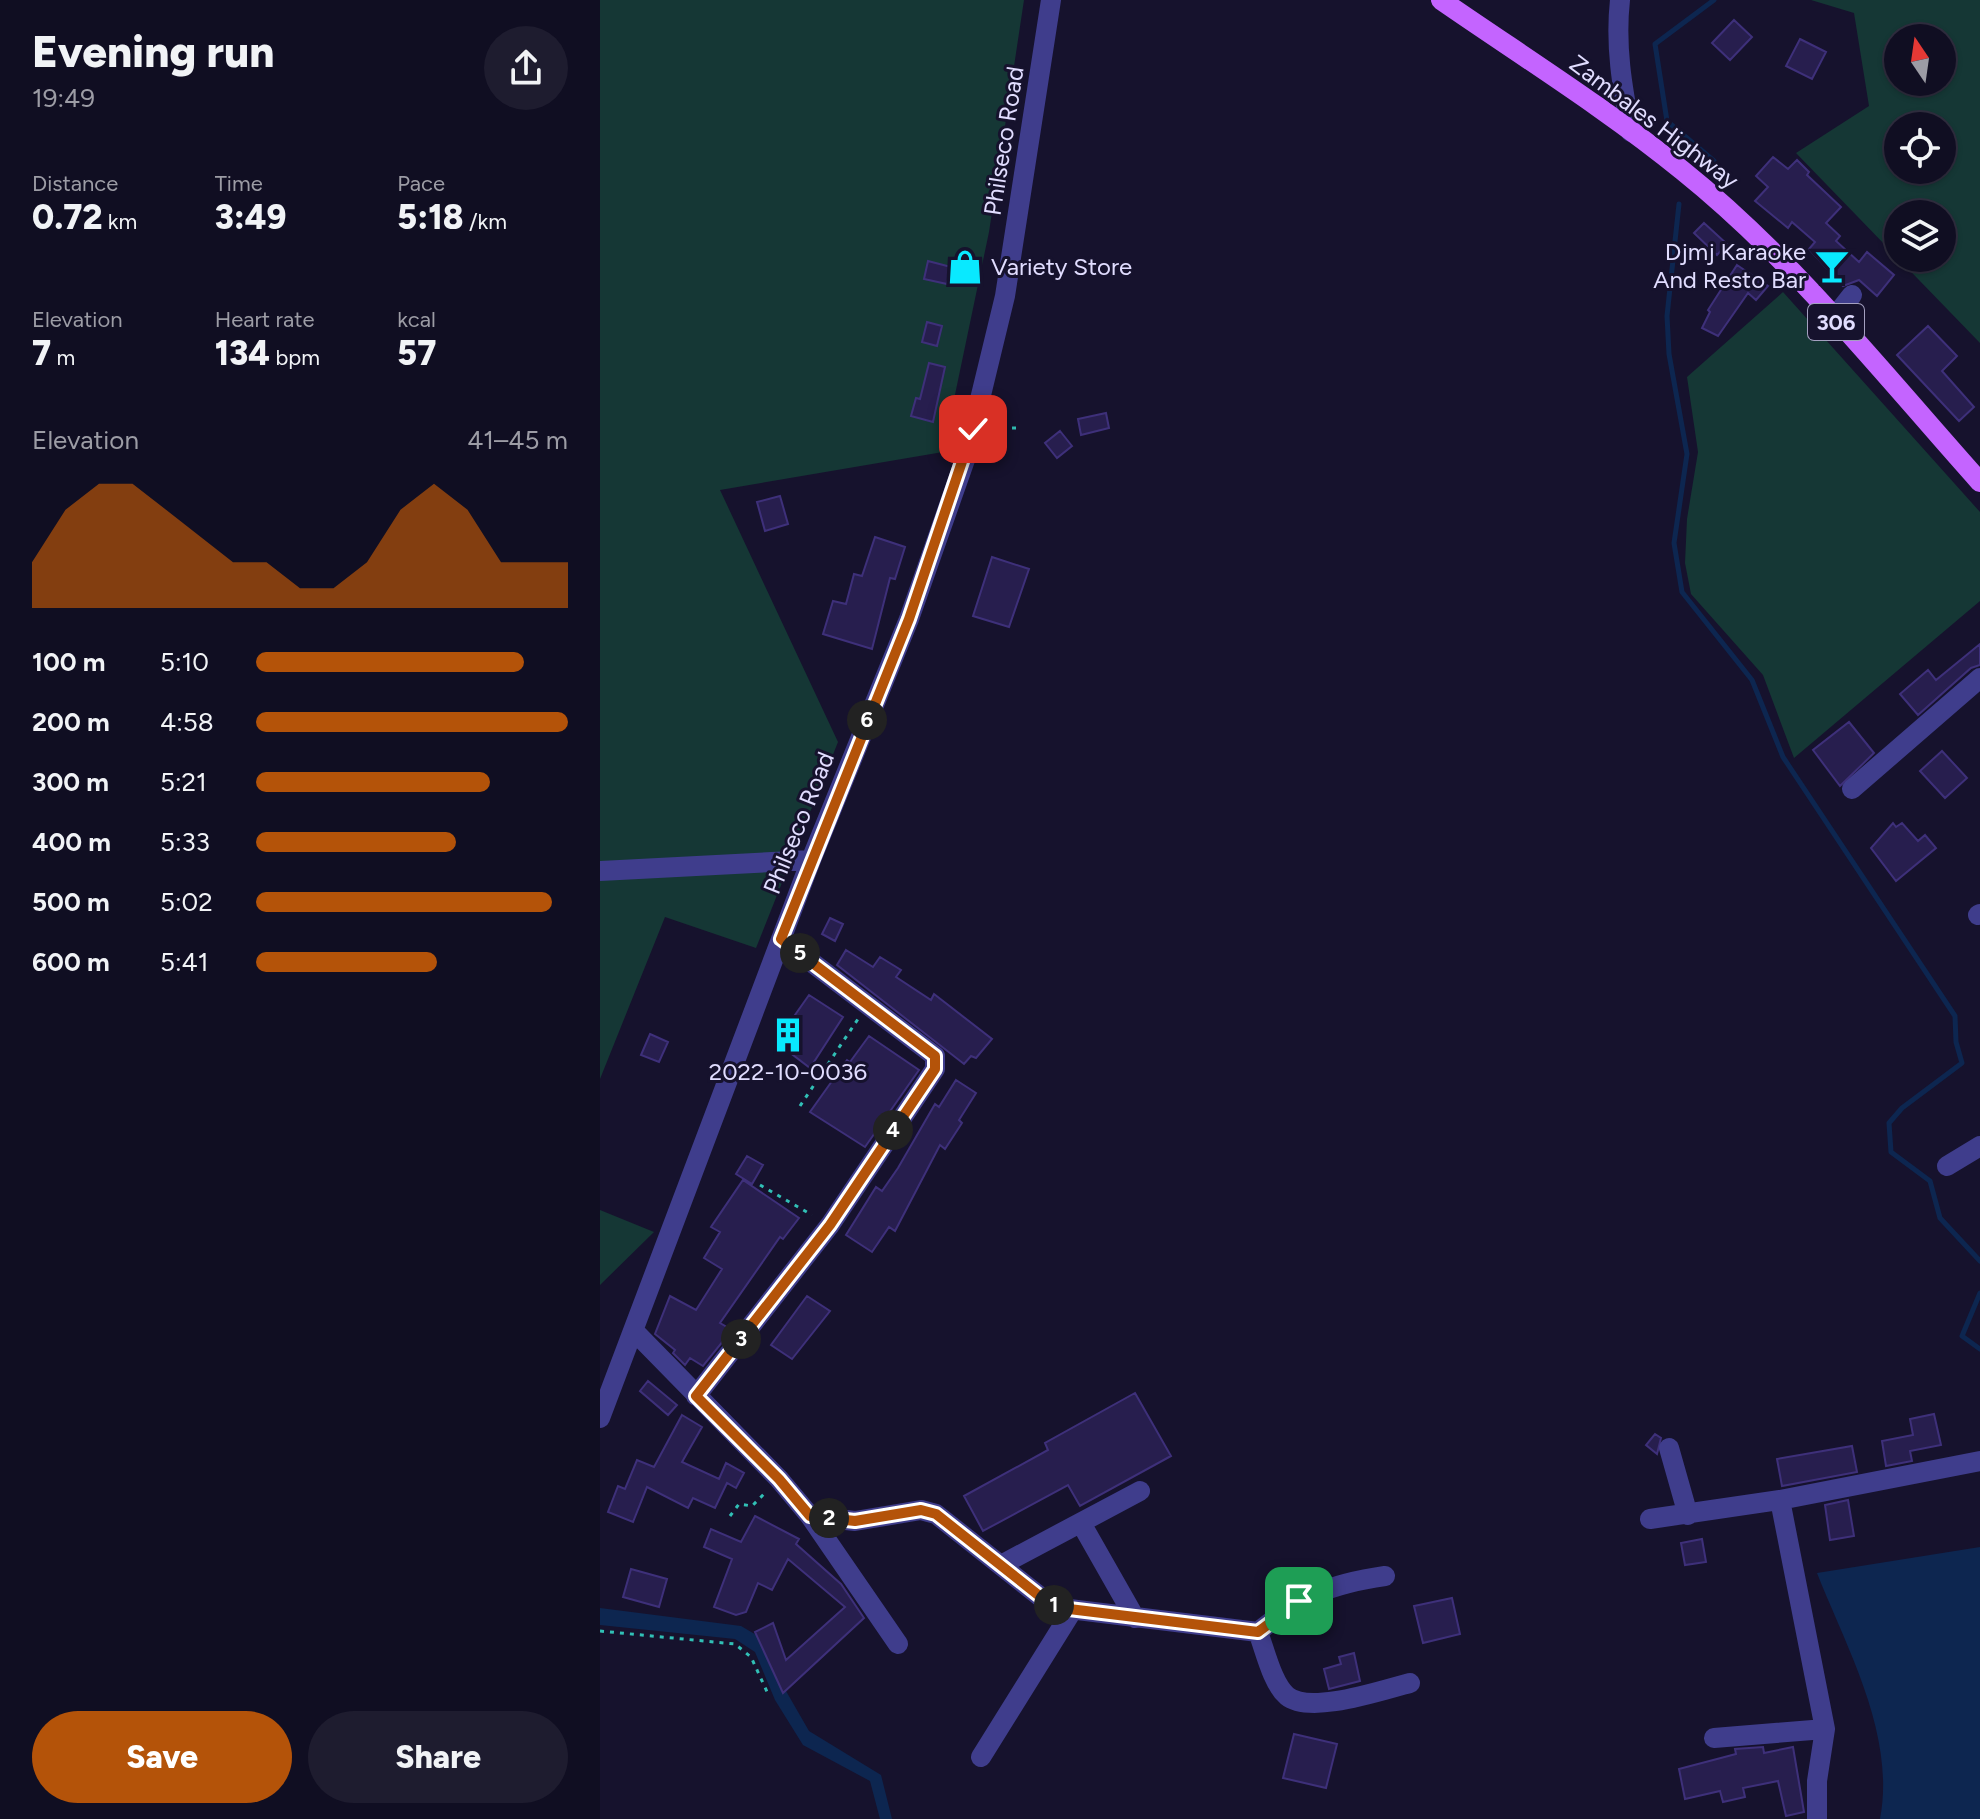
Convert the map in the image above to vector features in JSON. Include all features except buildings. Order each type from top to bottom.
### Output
[{"type":"main road","name":"Zambales Highway","points":[[1441,0],[1684,171],[1753,234],[1980,482]]},
{"type":"street","name":"Philseco Road","points":[[600,1418],[811,860],[909,619],[973,429],[1005,296],[1051,0]]},
{"type":"street","points":[[1620,0],[1617,28],[1620,69],[1631,132]]},
{"type":"street","points":[[1833,319],[1852,295]]},
{"type":"street","points":[[1852,789],[1980,678]]},
{"type":"street","points":[[600,871],[811,860]]},
{"type":"street","points":[[696,1396],[830,1225],[935,1069],[935,1056],[781,939]]},
{"type":"street","points":[[1947,1166],[1980,1146]]},
{"type":"street","points":[[634,1331],[779,1479],[810,1516],[898,1644]]},
{"type":"street","points":[[1669,1448],[1688,1515]]},
{"type":"street","points":[[1650,1519],[1780,1500],[1980,1461]]},
{"type":"street","points":[[1001,1565],[1140,1491]]},
{"type":"street","points":[[1780,1500],[1825,1729],[1817,1781],[1817,1819]]},
{"type":"street","points":[[810,1516],[868,1521],[921,1510],[936,1514],[1042,1598],[1072,1611],[1258,1632],[1286,1608],[1318,1591],[1338,1583],[1385,1576]]},
{"type":"street","points":[[1081,1523],[1135,1618]]},
{"type":"street","points":[[981,1757],[1072,1611]]},
{"type":"street","points":[[1258,1632],[1280,1686],[1287,1696],[1299,1701],[1315,1705],[1410,1683]]},
{"type":"street","points":[[1714,1738],[1825,1729]]},
{"type":"path","points":[[973,429],[1018,428]]},
{"type":"path","points":[[800,1106],[869,1003]]},
{"type":"path","points":[[760,1185],[830,1225]]},
{"type":"path","points":[[730,1516],[739,1504],[752,1506],[779,1479]]},
{"type":"path","points":[[600,1631],[735,1644],[751,1657],[769,1696]]},
{"type":"green space","points":[[600,0],[1024,0],[989,232],[943,452],[720,490],[838,742],[756,948],[665,917],[600,1079]]},
{"type":"green space","points":[[1811,0],[1980,0],[1980,343],[1911,272],[1956,272],[1956,200],[1884,200],[1884,244],[1796,153],[1869,106],[1854,13]]},
{"type":"green space","points":[[1783,292],[1980,512],[1980,601],[1794,758],[1763,675],[1691,594],[1685,563],[1687,519],[1698,452],[1687,377]]},
{"type":"green space","points":[[600,1210],[654,1232],[600,1285]]},
{"type":"water","points":[[1980,1547],[1980,1819],[1880,1819],[1883,1787],[1875,1724],[1866,1693],[1817,1573]]},
{"type":"water","points":[[600,1608],[741,1626],[765,1640],[786,1691],[809,1731],[881,1775],[892,1819],[880,1819],[870,1781],[803,1745],[775,1700],[755,1652],[735,1639],[600,1625]]},
{"type":"waterway","points":[[1714,0],[1655,44],[1667,121],[1714,161]]},
{"type":"waterway","points":[[1679,204],[1667,316],[1669,354],[1687,454],[1674,543],[1682,592],[1752,680],[1783,757],[1955,1016],[1956,1042],[1962,1063],[1902,1108],[1889,1123],[1891,1152],[1930,1181],[1940,1218],[1980,1261]]},
{"type":"waterway","points":[[1980,1293],[1962,1336],[1980,1349]]},
{"type":"place","name":"Djmj Karaoke And Resto Bar","points":[[1832,266]]},
{"type":"place","name":"Variety Store","points":[[965,267]]},
{"type":"place","name":"2022-10-0036","points":[[788,1035]]},
{"type":"route","points":[[973,429],[909,619],[781,939],[935,1056],[935,1069],[830,1225],[696,1396],[742,1440],[810,1516],[868,1521],[921,1510],[936,1514],[1042,1598],[1061,1608],[1258,1632],[1299,1601]]}]
